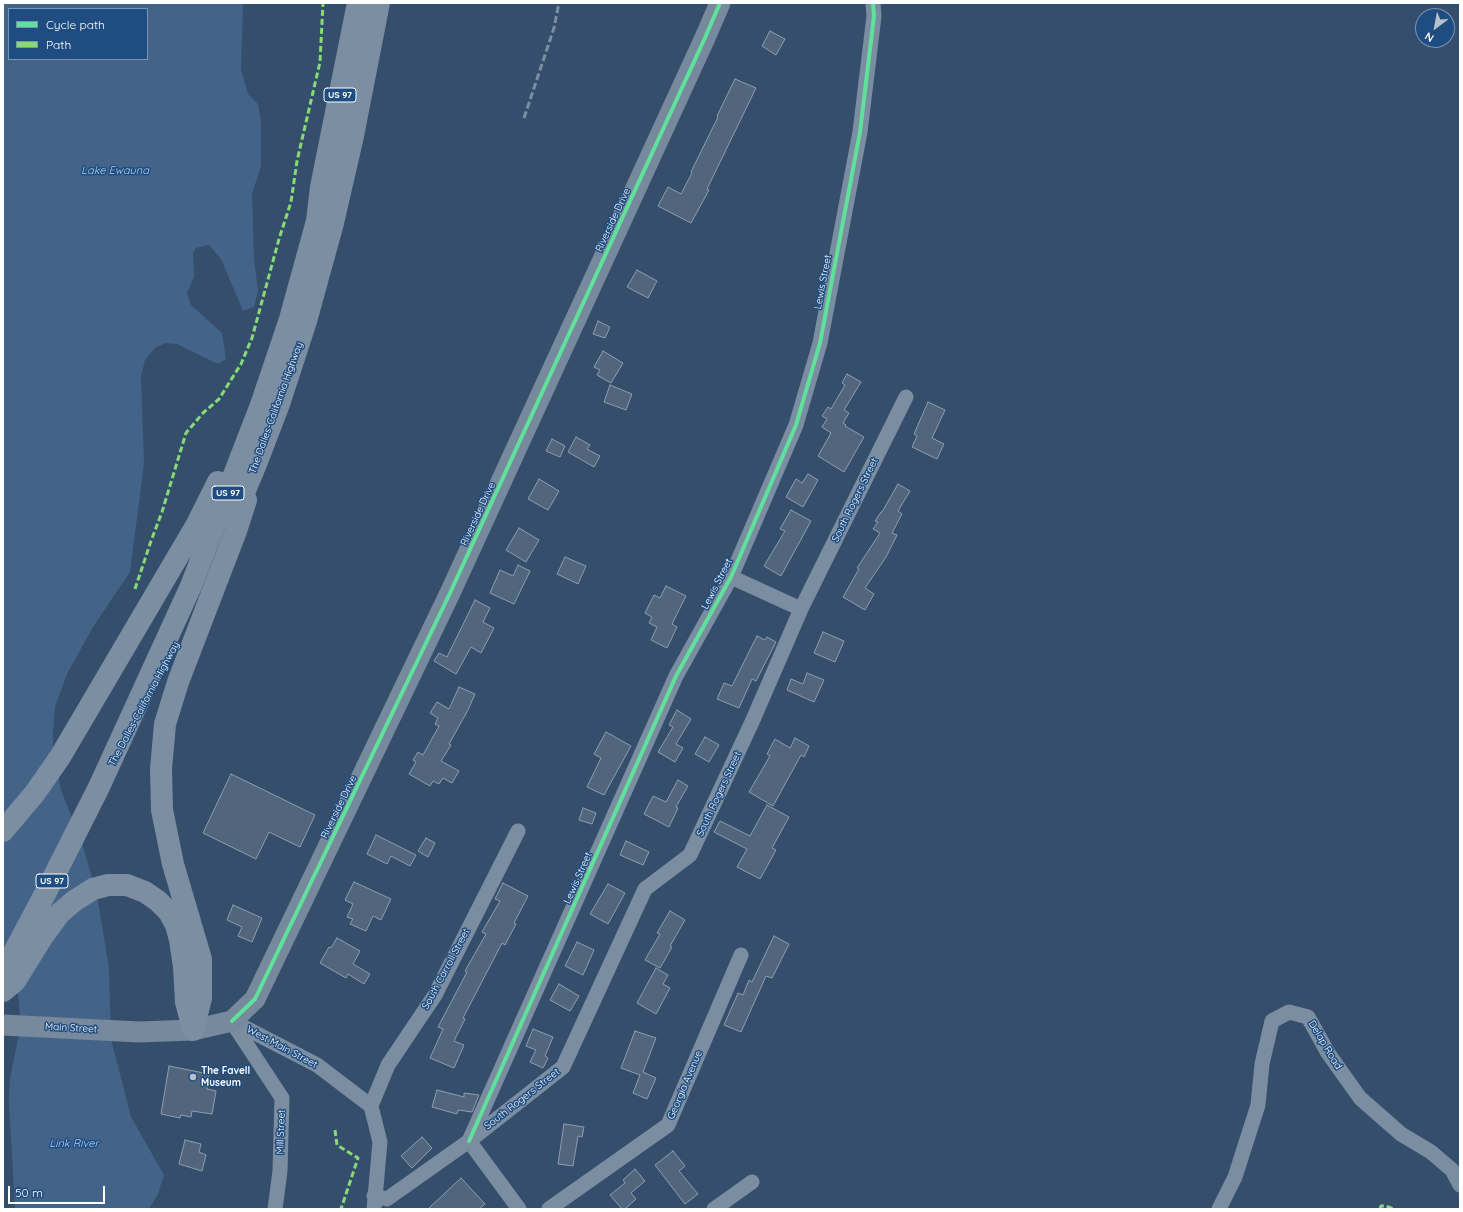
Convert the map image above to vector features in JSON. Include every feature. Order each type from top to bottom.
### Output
[{"type":"highway","name":"The Dalles-California Highway","points":[[3,973],[99,787],[191,586],[258,412],[290,319],[317,221],[321,187],[358,3]]},
{"type":"highway","name":"The Dalles-California Highway","points":[[99,787],[139,716],[204,589],[256,464],[279,404],[306,321],[331,230],[353,136],[379,3]]},
{"type":"highway","points":[[3,831],[35,793],[60,756],[197,524],[221,476],[253,401],[278,330],[309,218],[321,187]]},
{"type":"highway","points":[[193,1030],[201,998],[201,959],[173,864],[162,810],[161,769],[165,724],[178,682],[236,531],[256,464]]},
{"type":"highway","points":[[3,991],[15,981],[43,936],[59,914],[74,901],[93,889],[108,885],[127,885],[145,892],[158,901],[169,912],[176,925],[184,967],[186,1002],[193,1030]]},
{"type":"street","name":"Riverside Drive","points":[[232,1021],[255,999],[437,621],[720,3]]},
{"type":"street","name":"Lewis Street","points":[[469,1140],[676,676],[732,577],[796,425],[820,343],[860,132],[874,16],[873,3]]},
{"type":"street","name":"South Rogers Street","points":[[374,1202],[387,1199],[469,1140],[563,1067],[645,890],[690,855],[752,722],[801,609],[906,397]]},
{"type":"street","points":[[732,577],[801,609]]},
{"type":"street","name":"South Carroll Street","points":[[371,1106],[388,1065],[435,995],[518,831]]},
{"type":"street","name":"Georgia Avenue","points":[[549,1209],[668,1125],[741,955]]},
{"type":"street","name":"Delap Road","points":[[1219,1209],[1235,1177],[1258,1105],[1262,1064],[1272,1021],[1289,1012],[1308,1017],[1328,1053],[1360,1098],[1401,1134],[1431,1152],[1452,1170],[1460,1185]]},
{"type":"street","points":[[193,1030],[232,1021]]},
{"type":"street","name":"West Main Street","points":[[232,1021],[317,1065],[371,1106]]},
{"type":"street","name":"Mill Street","points":[[232,1021],[282,1098],[280,1171],[275,1209]]},
{"type":"street","name":"Main Street","points":[[3,1025],[139,1032],[193,1030]]},
{"type":"street","points":[[371,1106],[380,1142],[374,1202]]},
{"type":"street","points":[[469,1140],[519,1209]]},
{"type":"street","points":[[714,1209],[752,1182]]},
{"type":"water","name":"Lake Ewauna","points":[[3,3],[243,3],[241,70],[248,94],[258,104],[261,122],[261,166],[252,194],[254,259],[258,291],[254,307],[243,311],[221,259],[209,245],[196,248],[193,253],[194,277],[187,293],[191,305],[222,333],[226,359],[218,364],[177,344],[165,343],[155,348],[145,360],[141,377],[144,464],[130,572],[93,627],[67,674],[55,707],[53,749],[61,790],[82,843],[97,895],[109,969],[111,1039],[131,1117],[164,1175],[158,1194],[149,1209],[15,1209],[9,1102],[10,1078],[21,1025],[18,994],[3,973]]},
{"type":"building","points":[[770,31],[785,39],[776,55],[762,46]]},
{"type":"building","points":[[735,79],[756,88],[707,189],[709,190],[691,223],[658,206],[668,187],[681,194]]},
{"type":"building","points":[[637,270],[657,281],[648,298],[627,287]]},
{"type":"building","points":[[598,321],[610,327],[605,338],[593,334]]},
{"type":"building","points":[[603,351],[623,363],[611,383],[597,375],[600,370],[594,367]]},
{"type":"building","points":[[847,374],[861,382],[844,410],[849,413],[843,423],[846,425],[845,426],[864,437],[844,472],[818,456],[831,433],[822,427],[827,419],[822,416],[828,407],[831,409],[845,385],[842,383]]},
{"type":"building","points":[[610,385],[632,394],[626,410],[604,402]]},
{"type":"building","points":[[928,402],[945,410],[932,438],[944,444],[937,459],[912,447],[917,436],[914,434]]},
{"type":"building","points":[[576,437],[590,445],[587,449],[600,456],[594,467],[568,452]]},
{"type":"building","points":[[552,439],[565,446],[560,457],[546,451]]},
{"type":"building","points":[[808,474],[818,480],[803,507],[786,497],[796,479],[802,483]]},
{"type":"building","points":[[539,479],[559,491],[548,510],[528,499]]},
{"type":"building","points":[[898,484],[910,491],[898,511],[902,514],[892,533],[897,535],[886,557],[865,588],[874,594],[865,610],[843,597],[859,569],[857,568],[880,533],[873,529],[878,522],[875,521]]},
{"type":"building","points":[[791,510],[811,521],[781,576],[764,566],[785,531],[780,529]]},
{"type":"building","points":[[519,528],[539,540],[526,562],[506,550]]},
{"type":"building","points":[[565,557],[586,566],[578,584],[557,574]]},
{"type":"building","points":[[518,565],[530,571],[514,604],[490,593],[500,570],[513,576]]},
{"type":"building","points":[[666,586],[686,596],[672,624],[677,627],[667,648],[651,640],[657,627],[649,623],[652,617],[645,613],[654,595],[660,598]]},
{"type":"building","points":[[475,600],[490,608],[483,622],[494,628],[481,653],[471,647],[456,674],[434,661],[439,653],[447,657]]},
{"type":"building","points":[[823,632],[844,641],[835,662],[814,653]]},
{"type":"building","points":[[757,636],[765,640],[767,637],[776,642],[756,681],[752,679],[739,708],[717,699],[724,683],[732,686]]},
{"type":"building","points":[[807,673],[824,680],[814,702],[787,690],[791,679],[803,684]]},
{"type":"building","points":[[459,687],[475,694],[449,744],[451,745],[441,761],[459,771],[452,783],[443,778],[439,784],[433,781],[430,786],[409,774],[416,762],[413,760],[418,752],[423,755],[439,726],[435,724],[438,718],[430,713],[437,702],[449,709]]},
{"type":"building","points":[[677,710],[691,719],[676,744],[683,748],[675,762],[658,752],[673,727],[669,725]]},
{"type":"building","points":[[606,732],[631,746],[604,795],[587,787],[601,758],[594,754]]},
{"type":"building","points":[[705,737],[719,745],[709,762],[695,754]]},
{"type":"building","points":[[795,738],[809,746],[804,757],[801,755],[773,806],[749,792],[770,756],[767,754],[775,739],[790,748]]},
{"type":"building","points":[[231,774],[315,815],[300,847],[269,832],[256,859],[203,833]]},
{"type":"building","points":[[678,780],[688,786],[676,807],[678,808],[669,827],[644,814],[653,796],[666,802]]},
{"type":"building","points":[[767,805],[789,817],[772,848],[776,850],[760,879],[737,867],[747,849],[714,832],[720,821],[750,836]]},
{"type":"building","points":[[583,808],[596,813],[592,824],[579,820]]},
{"type":"building","points":[[376,835],[416,855],[410,866],[391,856],[387,864],[367,854]]},
{"type":"building","points":[[426,838],[435,843],[428,857],[418,851]]},
{"type":"building","points":[[626,841],[649,852],[643,865],[620,855]]},
{"type":"building","points":[[354,882],[391,899],[381,920],[373,916],[366,931],[350,924],[353,919],[347,917],[353,904],[345,900]]},
{"type":"building","points":[[503,883],[528,896],[514,923],[516,924],[505,945],[502,943],[463,1018],[465,1019],[454,1041],[464,1045],[454,1068],[430,1058],[443,1029],[438,1027],[467,972],[465,971],[486,934],[482,932],[500,901],[495,899]]},
{"type":"building","points":[[608,884],[625,893],[608,924],[590,914]]},
{"type":"building","points":[[233,905],[262,918],[252,942],[238,936],[242,927],[227,920]]},
{"type":"building","points":[[670,911],[685,920],[670,946],[672,947],[660,968],[645,960],[660,934],[657,933]]},
{"type":"building","points":[[774,936],[789,944],[772,978],[766,976],[741,1032],[724,1025],[738,993],[743,995],[749,980],[752,982]]},
{"type":"building","points":[[337,938],[360,951],[353,964],[370,974],[364,984],[348,974],[346,978],[320,963],[329,947],[331,948]]},
{"type":"building","points":[[577,942],[594,950],[583,975],[565,966]]},
{"type":"building","points":[[656,968],[668,975],[663,984],[670,988],[656,1014],[637,1003]]},
{"type":"building","points":[[559,984],[579,996],[570,1011],[550,1000]]},
{"type":"building","points":[[533,1029],[553,1037],[545,1056],[548,1058],[543,1068],[530,1062],[536,1050],[526,1046]]},
{"type":"building","points":[[635,1031],[656,1038],[643,1072],[656,1078],[647,1099],[633,1093],[640,1075],[621,1068]]},
{"type":"building","points":[[169,1066],[209,1074],[207,1089],[216,1091],[212,1114],[192,1111],[191,1117],[181,1115],[180,1118],[161,1114]]},
{"type":"building","points":[[437,1090],[464,1097],[464,1093],[479,1095],[472,1112],[458,1110],[457,1114],[432,1107]]},
{"type":"building","points":[[564,1124],[584,1127],[582,1137],[578,1136],[573,1166],[558,1164]]},
{"type":"building","points":[[422,1137],[432,1148],[412,1168],[401,1156]]},
{"type":"building","points":[[185,1140],[201,1144],[199,1152],[206,1155],[202,1171],[179,1164]]},
{"type":"building","points":[[673,1151],[685,1166],[679,1171],[698,1194],[685,1204],[655,1165]]},
{"type":"building","points":[[635,1169],[645,1181],[631,1193],[636,1199],[625,1209],[622,1209],[610,1195],[625,1183],[623,1180]]},
{"type":"building","points":[[461,1178],[485,1204],[479,1209],[428,1209]]},
{"type":"railway","points":[[524,118],[554,28],[559,3]]},
{"type":"marked path","points":[[135,589],[162,512],[186,433],[203,413],[219,399],[241,364],[252,338],[279,239],[291,202],[297,161],[320,62],[323,3]]},
{"type":"marked path","points":[[335,1130],[337,1145],[358,1158],[341,1209]]},
{"type":"marked path","points":[[1380,1209],[1381,1206],[1394,1209]]},
{"type":"cycle path","points":[[232,1021],[255,999],[450,593],[720,3]]},
{"type":"cycle path","points":[[469,1141],[676,676],[731,577],[796,425],[820,343],[860,132],[874,16],[873,3]]},
{"type":"place","name":"The Favell Museum","points":[[193,1077]]},
{"type":"water label","name":"Link River","points":[[74,1144]]}]
